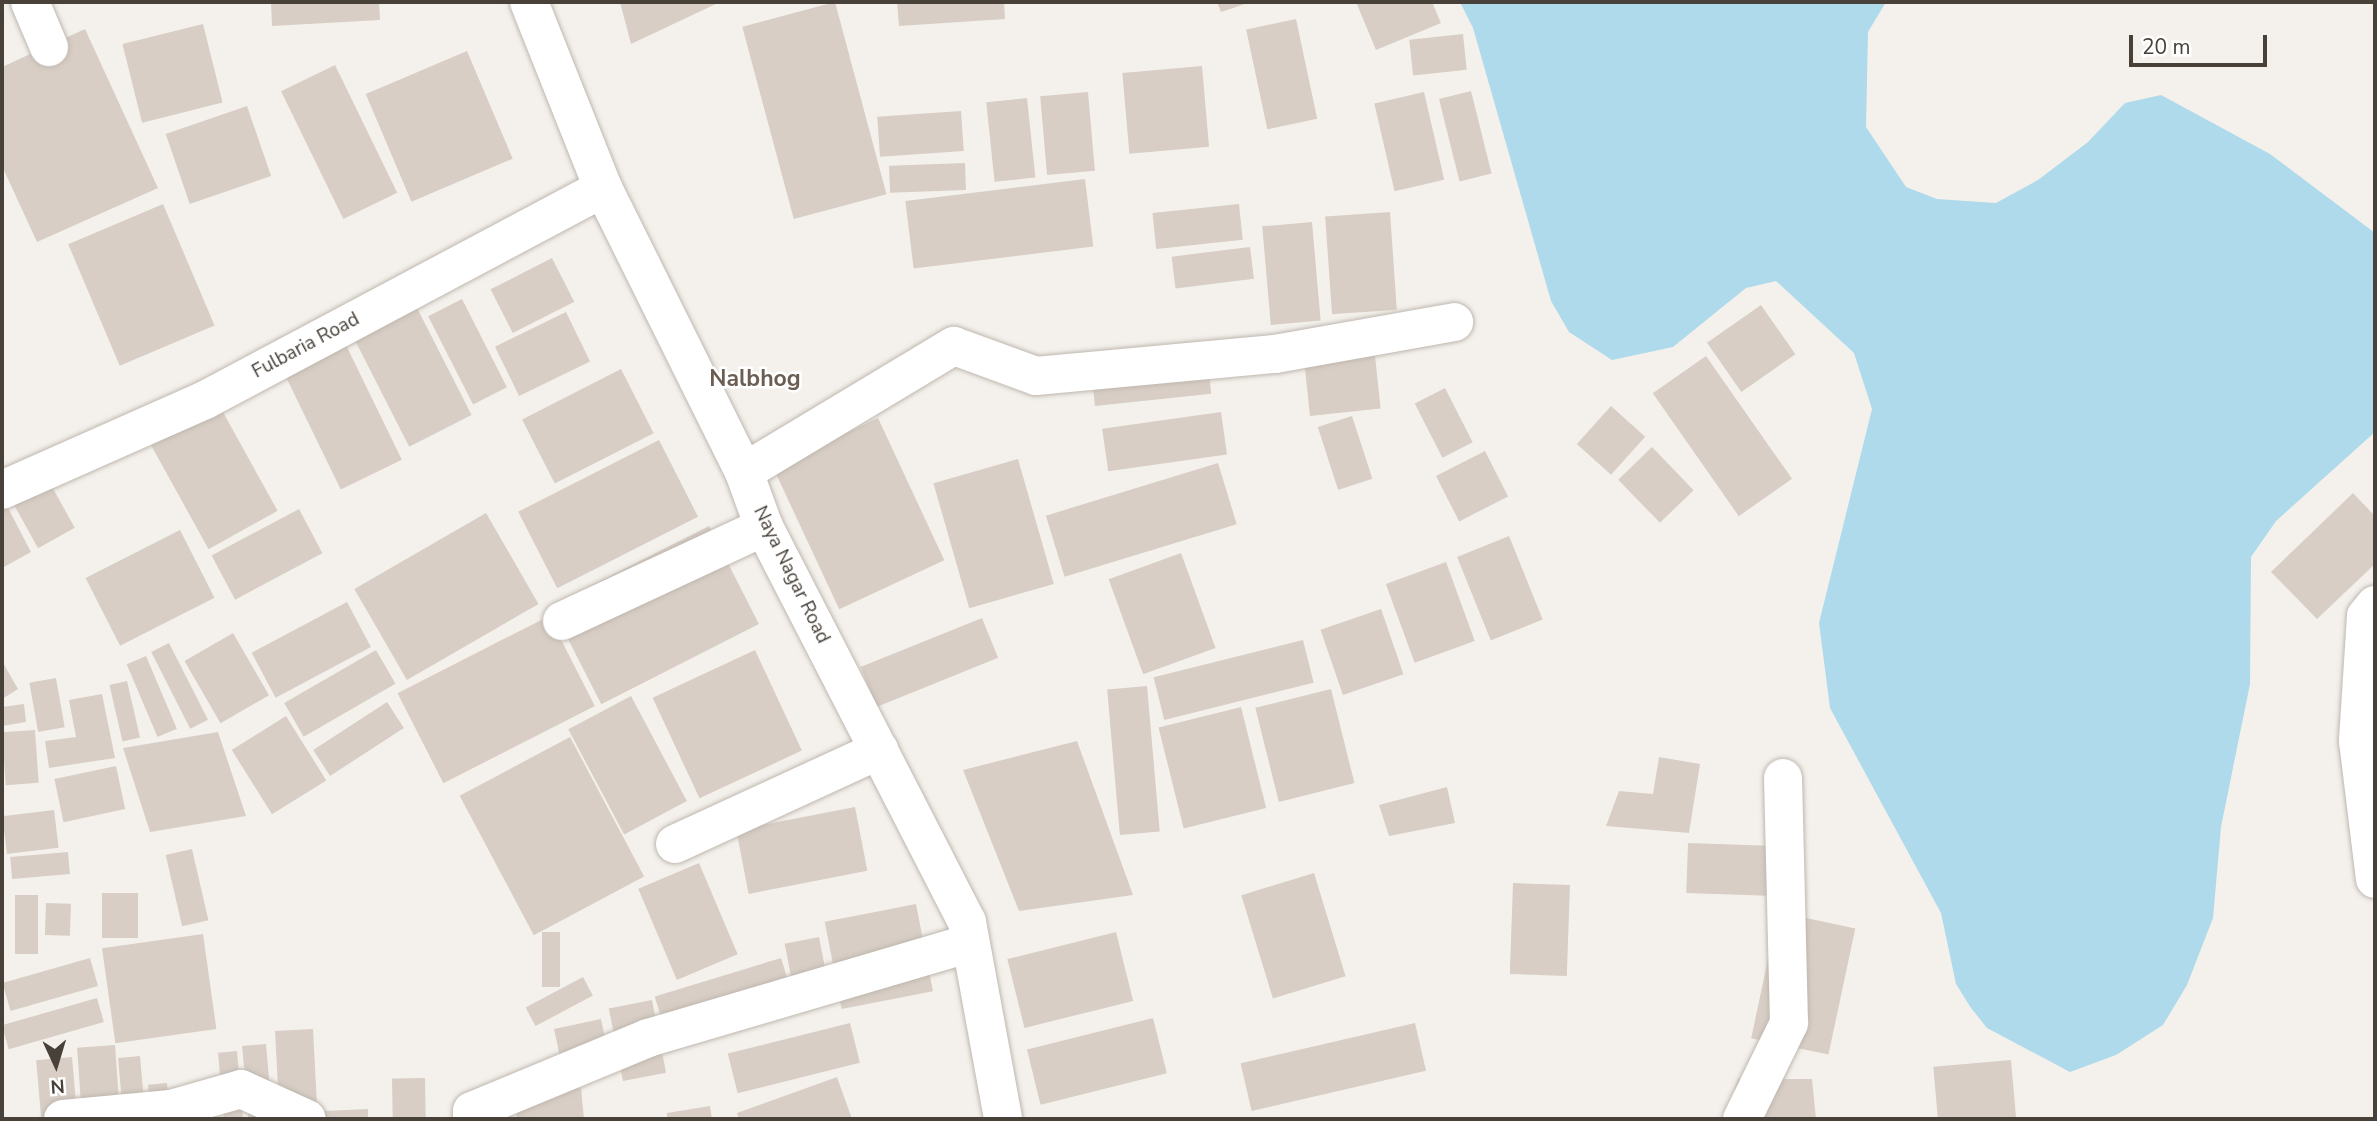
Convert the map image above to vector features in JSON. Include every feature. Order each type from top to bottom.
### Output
[{"type":"street","points":[[30,2],[49,47]]},
{"type":"street","name":"Naya Nagar Road","points":[[529,2],[603,187],[744,472],[764,527],[967,922],[1003,1119]]},
{"type":"street","name":"Fulbaria Road","points":[[2,490],[205,400],[603,187]]},
{"type":"street","points":[[744,472],[954,346],[1036,376],[1275,354],[1454,322]]},
{"type":"street","points":[[562,621],[764,527]]},
{"type":"street","points":[[2375,605],[2366,616],[2358,741],[2375,879]]},
{"type":"street","points":[[675,844],[879,750]]},
{"type":"street","points":[[1742,1119],[1789,1023],[1783,778]]},
{"type":"street","points":[[472,1119],[471,1111],[648,1038],[954,948]]},
{"type":"street","points":[[63,1119],[171,1109],[240,1089],[307,1119]]},
{"type":"water","points":[[1460,2],[1886,2],[1868,32],[1866,127],[1906,187],[1937,199],[1996,203],[2038,180],[2088,142],[2125,103],[2161,95],[2270,154],[2375,233],[2375,432],[2276,521],[2251,557],[2250,684],[2221,827],[2213,918],[2187,985],[2163,1025],[2116,1055],[2070,1072],[1987,1028],[1971,1008],[1956,984],[1941,913],[1830,708],[1819,623],[1872,409],[1854,353],[1776,281],[1746,288],[1673,347],[1612,360],[1569,332],[1551,301],[1473,28]]},
{"type":"building","points":[[271,2],[379,2],[380,20],[272,26]]},
{"type":"building","points":[[620,2],[720,2],[631,44]]},
{"type":"building","points":[[835,2],[887,194],[794,219],[742,27]]},
{"type":"building","points":[[897,2],[1004,2],[1005,19],[899,26]]},
{"type":"building","points":[[1217,2],[1251,2],[1221,12]]},
{"type":"building","points":[[1356,2],[1432,2],[1441,23],[1376,50]]},
{"type":"building","points":[[1296,19],[1317,119],[1267,129],[1246,30]]},
{"type":"building","points":[[203,24],[223,103],[142,123],[122,44]]},
{"type":"building","points":[[85,29],[158,188],[37,242],[2,166],[2,67]]},
{"type":"building","points":[[1463,34],[1467,70],[1413,75],[1409,40]]},
{"type":"building","points":[[467,51],[513,159],[411,202],[366,94]]},
{"type":"building","points":[[335,65],[397,193],[343,219],[281,91]]},
{"type":"building","points":[[1202,66],[1209,147],[1129,154],[1122,73]]},
{"type":"building","points":[[1471,91],[1492,173],[1460,181],[1439,99]]},
{"type":"building","points":[[1088,92],[1095,171],[1047,175],[1040,96]]},
{"type":"building","points":[[1424,92],[1444,180],[1395,191],[1374,103]]},
{"type":"building","points":[[1027,98],[1035,178],[995,182],[986,102]]},
{"type":"building","points":[[247,106],[271,176],[190,204],[166,134]]},
{"type":"building","points":[[961,111],[964,151],[880,157],[877,117]]},
{"type":"building","points":[[965,163],[966,190],[890,193],[889,166]]},
{"type":"building","points":[[1085,179],[1093,246],[914,269],[905,201]]},
{"type":"building","points":[[163,204],[215,326],[120,366],[68,244]]},
{"type":"building","points":[[1239,204],[1243,240],[1156,249],[1152,213]]},
{"type":"building","points":[[1390,212],[1397,310],[1332,314],[1325,217]]},
{"type":"building","points":[[1312,222],[1321,321],[1271,325],[1262,226]]},
{"type":"building","points":[[1250,247],[1254,279],[1175,288],[1172,257]]},
{"type":"building","points":[[552,258],[574,302],[513,333],[491,289]]},
{"type":"building","points":[[462,299],[507,387],[473,404],[428,316]]},
{"type":"building","points":[[413,300],[472,415],[409,447],[351,332]]},
{"type":"building","points":[[1761,305],[1795,354],[1741,392],[1707,343]]},
{"type":"building","points":[[566,312],[590,361],[519,396],[495,347]]},
{"type":"building","points":[[1372,327],[1381,409],[1310,416],[1301,334]]},
{"type":"building","points":[[344,341],[402,460],[341,489],[283,371]]},
{"type":"building","points":[[1207,353],[1211,394],[1095,406],[1091,365]]},
{"type":"building","points":[[1706,356],[1792,479],[1739,516],[1653,393]]},
{"type":"building","points":[[621,369],[654,433],[555,484],[522,419]]},
{"type":"building","points":[[1445,388],[1473,442],[1442,458],[1415,403]]},
{"type":"building","points":[[219,405],[278,511],[209,549],[150,443]]},
{"type":"building","points":[[1611,406],[1645,437],[1611,475],[1577,444]]},
{"type":"building","points":[[1221,412],[1227,455],[1108,471],[1102,429]]},
{"type":"building","points":[[1352,416],[1372,479],[1338,490],[1318,427]]},
{"type":"building","points":[[878,418],[944,560],[839,609],[773,467]]},
{"type":"building","points":[[659,440],[698,517],[557,588],[518,512]]},
{"type":"building","points":[[1652,447],[1694,490],[1660,523],[1618,480]]},
{"type":"building","points":[[1485,451],[1508,496],[1459,521],[1436,476]]},
{"type":"building","points":[[1018,459],[1054,584],[969,608],[933,483]]},
{"type":"building","points":[[1218,463],[1237,524],[1065,577],[1046,516]]},
{"type":"building","points":[[51,485],[75,528],[38,548],[14,505]]},
{"type":"building","points":[[2353,493],[2375,516],[2375,564],[2317,619],[2271,572]]},
{"type":"building","points":[[6,504],[31,552],[2,568],[2,506]]},
{"type":"building","points":[[299,509],[322,553],[235,600],[212,555]]},
{"type":"building","points":[[486,513],[538,604],[407,680],[354,589]]},
{"type":"building","points":[[709,526],[759,624],[601,704],[551,606]]},
{"type":"building","points":[[180,530],[215,598],[120,646],[86,578]]},
{"type":"building","points":[[1509,536],[1543,619],[1491,640],[1457,557]]},
{"type":"building","points":[[1181,553],[1216,648],[1143,674],[1109,579]]},
{"type":"building","points":[[1446,562],[1475,641],[1415,663],[1386,584]]},
{"type":"building","points":[[347,602],[371,647],[276,698],[252,653]]},
{"type":"building","points":[[1381,609],[1403,674],[1343,695],[1320,630]]},
{"type":"building","points":[[549,616],[595,706],[443,783],[398,693]]},
{"type":"building","points":[[982,618],[998,658],[877,707],[861,667]]},
{"type":"building","points":[[233,633],[269,695],[221,723],[185,661]]},
{"type":"building","points":[[1303,640],[1314,683],[1164,720],[1154,677]]},
{"type":"building","points":[[169,643],[208,720],[190,729],[151,652]]},
{"type":"building","points":[[376,650],[396,684],[304,737],[284,703]]},
{"type":"building","points":[[755,650],[802,751],[699,798],[653,698]]},
{"type":"building","points":[[146,656],[177,729],[158,737],[127,664]]},
{"type":"building","points":[[2,661],[18,689],[2,699]]},
{"type":"building","points":[[56,678],[65,727],[38,732],[29,683]]},
{"type":"building","points":[[127,681],[140,738],[123,742],[109,685]]},
{"type":"building","points":[[1147,686],[1160,831],[1120,835],[1107,689]]},
{"type":"building","points":[[1331,689],[1354,783],[1279,802],[1255,708]]},
{"type":"building","points":[[102,694],[115,758],[49,768],[45,741],[76,737],[69,700]]},
{"type":"building","points":[[631,696],[687,801],[624,834],[568,729]]},
{"type":"building","points":[[387,702],[404,728],[330,776],[313,750]]},
{"type":"building","points":[[24,704],[26,722],[2,726],[2,707]]},
{"type":"building","points":[[1241,707],[1266,808],[1184,828],[1159,728]]},
{"type":"building","points":[[286,716],[326,780],[272,814],[232,750]]},
{"type":"building","points":[[35,730],[39,783],[6,785],[2,732]]},
{"type":"building","points":[[218,732],[246,816],[150,832],[123,748]]},
{"type":"building","points":[[570,737],[644,877],[534,935],[460,796]]},
{"type":"building","points":[[1077,741],[1133,895],[1019,911],[963,770]]},
{"type":"building","points":[[1659,757],[1700,764],[1689,833],[1606,826],[1619,791],[1653,794]]},
{"type":"building","points":[[116,766],[125,809],[64,822],[54,779]]},
{"type":"building","points":[[1447,787],[1455,823],[1389,836],[1379,805]]},
{"type":"building","points":[[855,807],[867,871],[749,894],[736,830]]},
{"type":"building","points":[[54,810],[59,848],[7,854],[2,816]]},
{"type":"building","points":[[1688,843],[1769,846],[1767,896],[1686,893]]},
{"type":"building","points":[[192,849],[208,920],[182,926],[166,855]]},
{"type":"building","points":[[68,852],[70,874],[12,879],[10,857]]},
{"type":"building","points":[[699,863],[738,954],[677,980],[638,889]]},
{"type":"building","points":[[1314,873],[1346,976],[1273,999],[1241,895]]},
{"type":"building","points":[[1513,883],[1570,885],[1567,976],[1510,974]]},
{"type":"building","points":[[102,893],[138,893],[138,938],[102,938]]},
{"type":"building","points":[[15,895],[38,895],[38,954],[15,954]]},
{"type":"building","points":[[46,903],[71,904],[70,936],[45,935]]},
{"type":"building","points":[[916,904],[933,991],[842,1009],[825,922]]},
{"type":"building","points":[[1778,912],[1855,928],[1828,1055],[1751,1038]]},
{"type":"building","points":[[542,932],[560,932],[560,987],[542,987]]},
{"type":"building","points":[[1116,932],[1133,1001],[1025,1028],[1007,959]]},
{"type":"building","points":[[203,934],[216,1029],[115,1043],[102,948]]},
{"type":"building","points":[[819,937],[832,1003],[797,1009],[785,944]]},
{"type":"building","points":[[90,958],[98,986],[11,1011],[3,983]]},
{"type":"building","points":[[781,958],[789,985],[663,1023],[655,997]]},
{"type":"building","points":[[583,977],[593,996],[535,1026],[526,1008]]},
{"type":"building","points":[[97,998],[104,1022],[9,1049],[2,1025]]},
{"type":"building","points":[[652,1000],[666,1073],[623,1081],[609,1008]]},
{"type":"building","points":[[1153,1018],[1167,1073],[1041,1105],[1027,1049]]},
{"type":"building","points":[[601,1019],[612,1073],[565,1083],[554,1029]]},
{"type":"building","points":[[850,1023],[860,1063],[738,1093],[728,1053]]},
{"type":"building","points":[[1415,1023],[1426,1071],[1252,1111],[1241,1063]]},
{"type":"building","points":[[313,1029],[318,1119],[280,1119],[275,1031]]},
{"type":"building","points":[[266,1044],[273,1119],[248,1119],[242,1046]]},
{"type":"building","points":[[115,1045],[120,1119],[82,1119],[77,1048]]},
{"type":"building","points":[[237,1051],[243,1119],[224,1119],[218,1053]]},
{"type":"building","points":[[140,1056],[145,1119],[123,1119],[118,1058]]},
{"type":"building","points":[[72,1057],[77,1119],[41,1119],[36,1060]]},
{"type":"building","points":[[2011,1060],[2016,1119],[1938,1119],[1933,1067]]},
{"type":"building","points":[[837,1077],[852,1119],[739,1119],[737,1113]]},
{"type":"building","points":[[425,1078],[426,1119],[393,1119],[392,1079]]},
{"type":"building","points":[[1738,1079],[1812,1079],[1816,1119],[1725,1119]]},
{"type":"building","points":[[167,1083],[170,1119],[151,1119],[148,1085]]},
{"type":"building","points":[[581,1088],[584,1119],[517,1119],[515,1092]]},
{"type":"building","points":[[710,1106],[712,1119],[667,1119],[667,1113]]},
{"type":"building","points":[[368,1109],[368,1119],[324,1119],[324,1111]]},
{"type":"district","name":"Nalbhog","points":[[755,379]]}]
